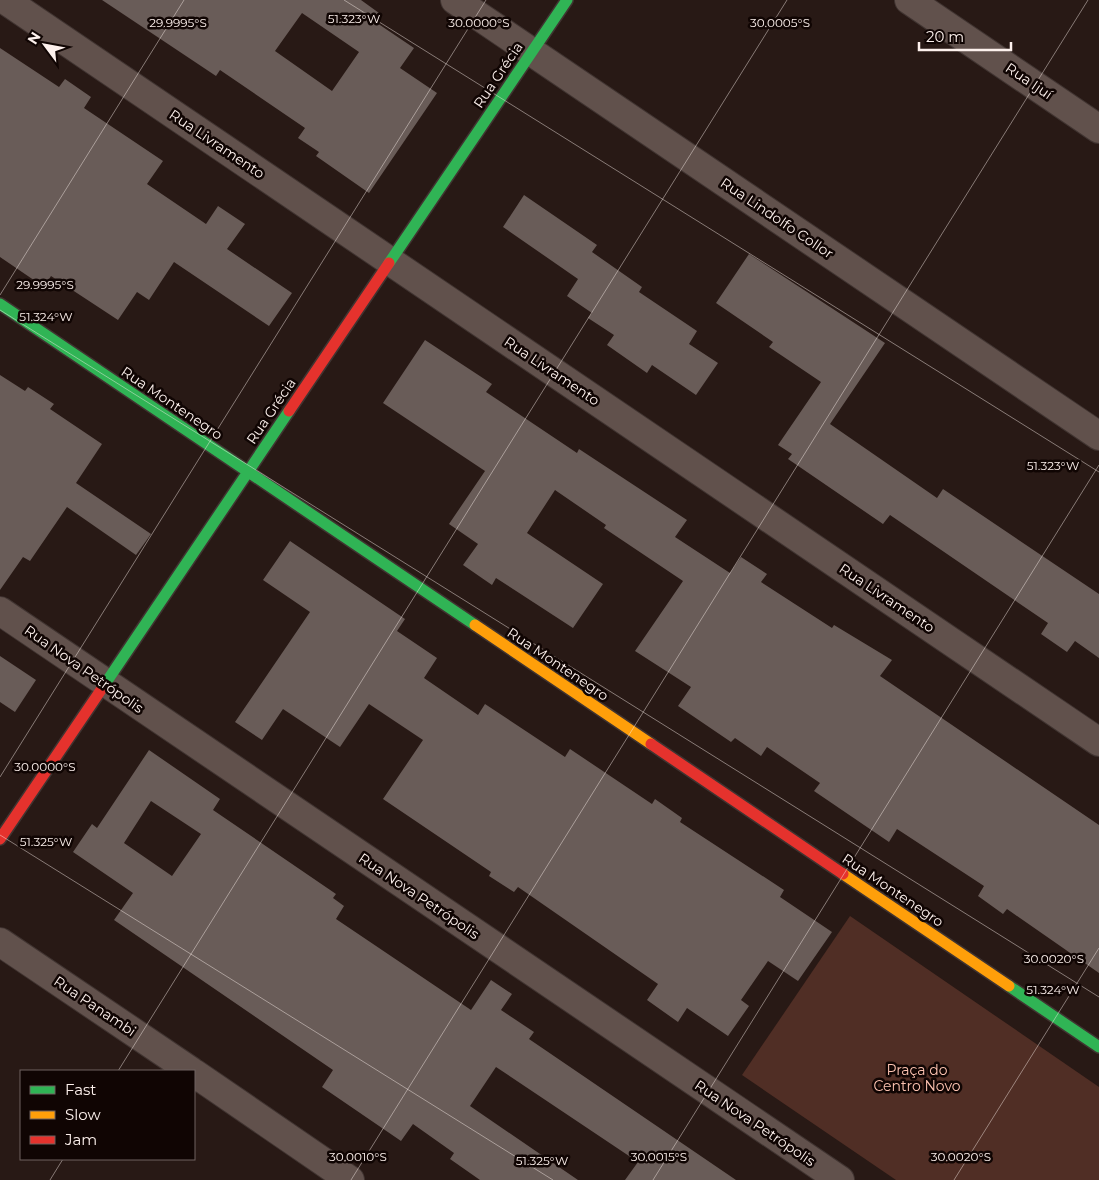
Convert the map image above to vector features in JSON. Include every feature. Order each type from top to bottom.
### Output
[{"type":"street","name":"Rua Livramento","points":[[5,0],[1099,742]]},
{"type":"street","name":"Rua Lindolfo Collor","points":[[455,0],[1099,436]]},
{"type":"street","name":"Rua Grécia","points":[[0,839],[567,0]]},
{"type":"street","name":"Rua Ijuí","points":[[909,0],[1099,129]]},
{"type":"street","name":"Rua Montenegro","points":[[0,304],[1099,1048]]},
{"type":"street","name":"Rua Nova Petrópolis","points":[[0,610],[105,684],[840,1180]]},
{"type":"street","name":"Rua Panambi","points":[[0,942],[189,1070]]},
{"type":"street","points":[[195,1074],[350,1180]]},
{"type":"green space","name":"Praça do Centro Novo","points":[[850,916],[1099,1087],[1099,1180],[896,1180],[742,1075]]},
{"type":"building","points":[[102,0],[361,0],[379,13],[374,21],[414,48],[400,68],[437,93],[369,193],[316,156],[319,152],[298,138],[305,128],[220,70],[216,76]],"holes":[[[302,13],[359,52],[332,91],[275,51]]]},
{"type":"building","points":[[0,48],[59,87],[65,79],[91,97],[84,108],[163,161],[147,184],[206,224],[218,206],[245,224],[227,249],[292,293],[269,326],[174,262],[149,300],[137,292],[118,320],[51,276],[44,287],[0,257]]},
{"type":"building","points":[[524,195],[597,245],[592,252],[642,287],[639,292],[697,331],[689,344],[718,363],[696,395],[652,365],[647,373],[607,345],[614,335],[588,318],[592,313],[567,296],[578,279],[503,227]]},
{"type":"building","points":[[749,254],[885,343],[830,424],[937,498],[943,489],[1099,594],[1099,658],[1075,641],[1067,652],[1041,634],[1048,623],[890,515],[883,524],[788,459],[792,454],[778,445],[821,382],[769,347],[773,342],[716,303]]},
{"type":"building","points":[[425,340],[492,384],[486,392],[577,453],[579,449],[687,520],[675,537],[730,573],[741,557],[767,574],[761,582],[832,628],[834,625],[892,660],[880,676],[1099,825],[1099,973],[1007,909],[1003,914],[978,896],[984,886],[897,829],[889,842],[814,791],[820,783],[767,747],[761,756],[735,738],[731,742],[678,706],[691,687],[635,651],[683,581],[604,528],[606,525],[555,490],[527,533],[603,584],[573,628],[496,578],[492,585],[463,565],[478,544],[449,524],[485,471],[383,403]]},
{"type":"building","points":[[0,375],[25,391],[28,387],[54,404],[50,409],[102,444],[76,483],[151,534],[136,555],[67,507],[30,561],[23,557],[0,590]]},
{"type":"building","points":[[290,541],[405,619],[397,631],[437,658],[424,678],[478,715],[485,704],[565,757],[570,749],[652,804],[655,799],[682,818],[680,822],[784,890],[780,897],[832,932],[798,981],[768,961],[741,1000],[749,1006],[728,1036],[687,1008],[678,1022],[647,1000],[658,984],[518,887],[514,892],[489,876],[491,872],[383,799],[423,740],[369,704],[340,747],[283,709],[262,740],[235,722],[310,612],[263,580]]},
{"type":"building","points":[[0,656],[36,680],[15,712],[0,702]]},
{"type":"building","points":[[149,750],[220,799],[213,810],[336,894],[333,898],[344,906],[336,919],[471,1010],[491,980],[512,994],[501,1010],[534,1032],[529,1039],[736,1180],[625,1180],[638,1162],[496,1067],[470,1106],[578,1180],[480,1180],[450,1159],[454,1153],[413,1124],[401,1141],[322,1087],[333,1070],[114,920],[133,893],[73,852],[92,824],[97,828]],"holes":[[[151,801],[201,834],[172,876],[124,843]]]},
{"type":"traffic: fast","points":[[389,263],[567,0]]},
{"type":"traffic: fast","points":[[0,304],[475,625]]},
{"type":"traffic: fast","points":[[103,687],[289,411]]},
{"type":"traffic: fast","points":[[1009,986],[1099,1047]]},
{"type":"traffic: slow","points":[[475,625],[651,744]]},
{"type":"traffic: slow","points":[[843,874],[1009,986]]},
{"type":"traffic: jam","points":[[289,411],[389,263]]},
{"type":"traffic: jam","points":[[0,839],[103,687]]},
{"type":"traffic: jam","points":[[651,744],[843,874]]}]
